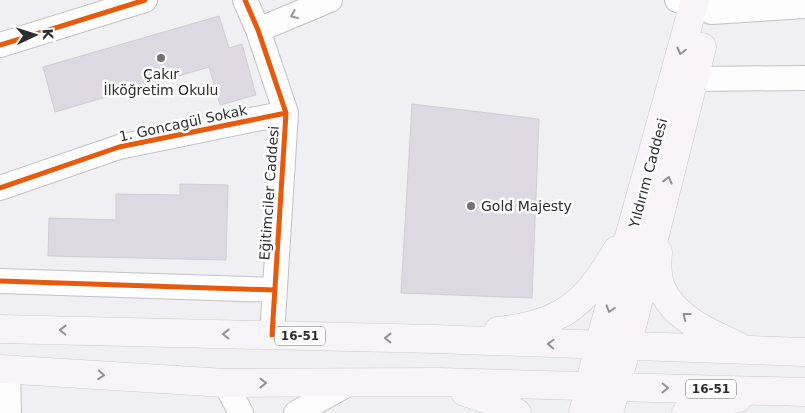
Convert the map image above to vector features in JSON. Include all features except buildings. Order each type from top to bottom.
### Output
[{"type":"main road","name":"Yıldırım Caddesi","points":[[603,387],[599,345],[646,220],[693,79],[698,3]]},
{"type":"main road","name":"Yıldırım Caddesi","points":[[603,387],[627,346],[646,220],[698,3]]},
{"type":"main road","points":[[435,339],[514,329],[541,323],[559,316],[575,306],[590,291],[646,220]]},
{"type":"main road","points":[[646,220],[661,287],[672,306],[711,333],[744,349]]},
{"type":"main road","name":"16-51","points":[[0,329],[435,339],[599,345]]},
{"type":"main road","points":[[599,345],[805,352]]},
{"type":"main road","name":"16-51","points":[[4,369],[226,383],[438,382],[805,392]]},
{"type":"main road","points":[[438,382],[500,404],[517,413]]},
{"type":"main road","points":[[583,413],[603,387]]},
{"type":"main road","points":[[603,387],[609,413]]},
{"type":"main road","points":[[686,413],[712,404],[769,391]]},
{"type":"street","points":[[0,45],[146,0]]},
{"type":"street","name":"Eğitimciler Caddesi","points":[[244,0],[258,30],[286,113],[272,335]]},
{"type":"street","points":[[258,30],[330,0]]},
{"type":"street","points":[[698,3],[805,6]]},
{"type":"street","points":[[693,79],[805,78]]},
{"type":"street","name":"1. Goncagül Sokak","points":[[0,188],[119,147],[286,113]]},
{"type":"street","points":[[0,282],[275,290]]},
{"type":"street","points":[[4,369],[9,413]]},
{"type":"street","points":[[226,383],[241,413]]},
{"type":"street","points":[[296,413],[350,383]]},
{"type":"cycle path","points":[[0,45],[145,0]]},
{"type":"cycle path","points":[[245,0],[258,30],[286,113],[272,335]]},
{"type":"cycle path","points":[[0,188],[119,147],[286,113]]},
{"type":"cycle path","points":[[0,281],[275,290]]},
{"type":"place","name":"Çakır İlköğretim Okulu","points":[[161,58]]},
{"type":"place","name":"Gold Majesty","points":[[471,206]]}]
